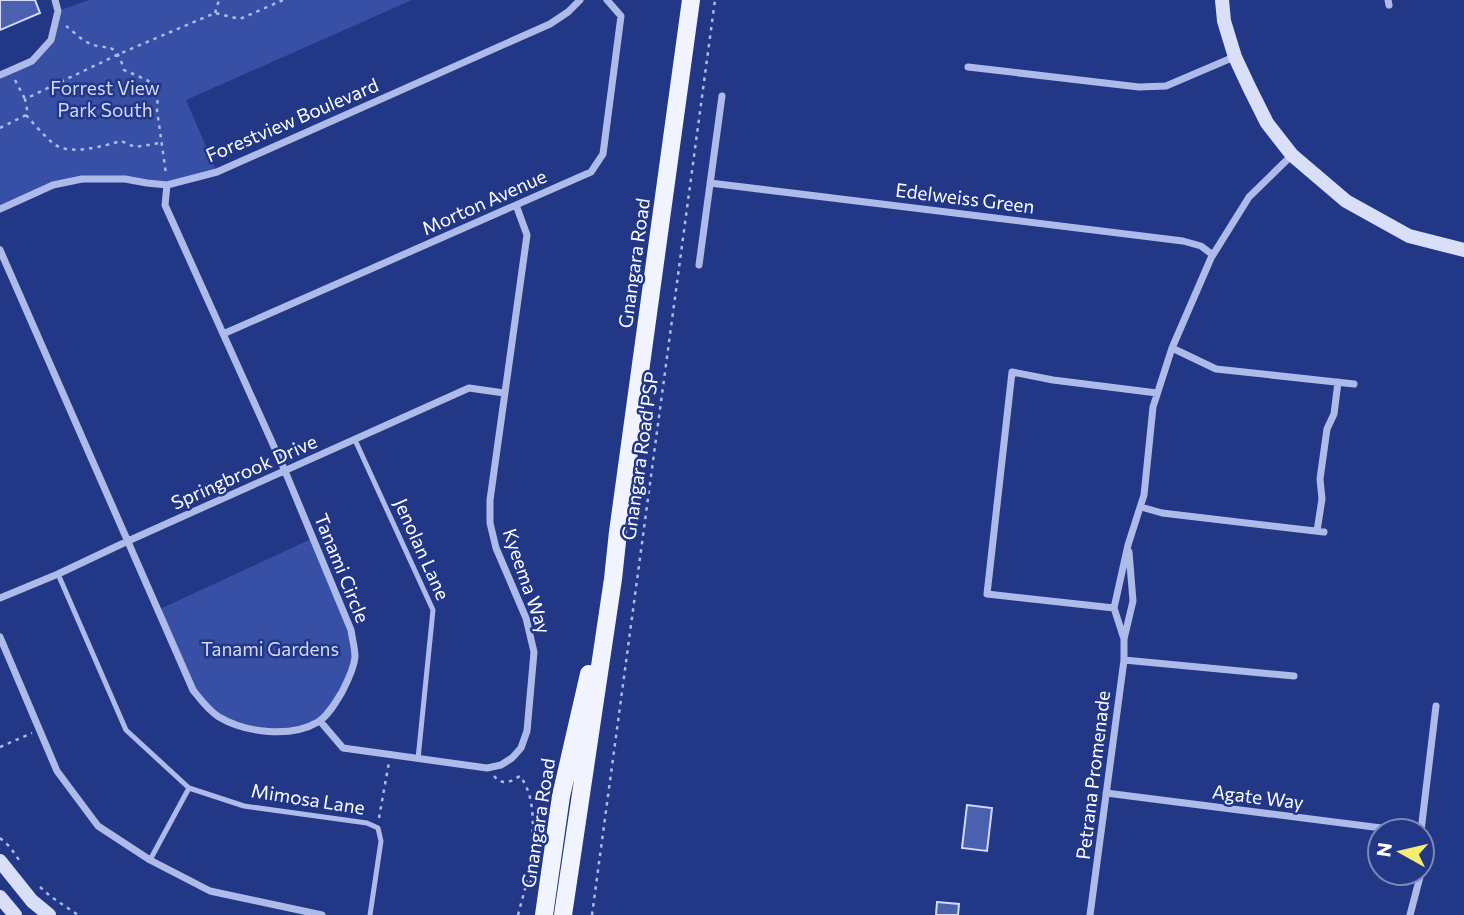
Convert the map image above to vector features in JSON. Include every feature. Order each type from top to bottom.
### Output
[{"type":"main road","name":"Gnangara Road","points":[[563,915],[605,633],[691,0]]},
{"type":"main road","name":"Gnangara Road","points":[[544,915],[561,796],[618,533]]},
{"type":"street","points":[[0,75],[32,61],[51,40],[58,11],[55,0]]},
{"type":"street","name":"Forestview Boulevard","points":[[0,209],[52,185],[82,179],[125,179],[167,184],[217,172],[550,24],[580,0]]},
{"type":"street","name":"Morton Avenue","points":[[223,334],[591,172],[603,154],[621,16],[607,0]]},
{"type":"street","points":[[1222,0],[1224,21],[1235,57],[1267,123],[1292,155],[1346,201],[1409,236],[1464,250]]},
{"type":"street","points":[[968,66],[1139,87],[1166,86],[1235,57]]},
{"type":"street","points":[[699,265],[722,96]]},
{"type":"street","points":[[1124,639],[1114,608],[1128,545],[1144,495],[1153,407],[1172,348],[1213,256],[1249,197],[1292,155]]},
{"type":"street","name":"Edelweiss Green","points":[[710,183],[1183,241],[1201,246],[1213,256]]},
{"type":"street","name":"Tanami Circle","points":[[167,184],[164,205],[285,471],[351,630],[355,657],[349,679],[337,702],[320,721]]},
{"type":"street","name":"Kyeema Way","points":[[487,768],[501,765],[521,748],[527,731],[534,652],[526,618],[496,548],[490,523],[490,499],[527,235],[516,205]]},
{"type":"street","points":[[0,250],[193,690],[205,706],[219,717],[242,727],[267,732],[299,729],[320,721],[343,748],[487,768]]},
{"type":"street","points":[[1172,348],[1216,369],[1354,384]]},
{"type":"street","points":[[1114,608],[987,594],[1012,372],[1157,393]]},
{"type":"street","points":[[1140,507],[1161,513],[1320,531],[1321,479],[1327,429],[1334,414],[1338,382]]},
{"type":"street","name":"Springbrook Drive","points":[[0,598],[469,388],[504,393]]},
{"type":"street","points":[[1124,639],[1133,601],[1128,545]]},
{"type":"street","points":[[0,637],[57,771],[98,826],[150,860],[210,891],[322,915]]},
{"type":"street","name":"Petrana Promenade","points":[[1090,915],[1124,660],[1124,639]]},
{"type":"street","points":[[1124,660],[1294,676]]},
{"type":"street","points":[[1423,817],[1436,706]]},
{"type":"street","name":"Agate Way","points":[[1106,793],[1366,826]]},
{"type":"street","points":[[0,862],[32,901],[49,915]]},
{"type":"street","points":[[1410,915],[1417,887]]},
{"type":"street","points":[[0,897],[16,915],[32,901]]},
{"type":"lane","name":"Jenolan Lane","points":[[355,440],[433,610],[418,759]]},
{"type":"lane","name":"Mimosa Lane","points":[[58,574],[126,730],[189,788],[244,806],[367,822],[378,828],[381,841],[370,915]]},
{"type":"lane","points":[[150,860],[189,788]]},
{"type":"path","points":[[215,13],[219,0]]},
{"type":"path","points":[[24,99],[215,13],[240,19],[283,0]]},
{"type":"path","name":"Gnangara Road PSP","points":[[592,915],[715,0]]},
{"type":"path","points":[[56,19],[86,42],[110,48],[119,54],[124,70],[147,80],[158,90],[157,110],[167,184]]},
{"type":"path","points":[[11,71],[24,99],[26,115]]},
{"type":"path","points":[[26,115],[56,146],[76,151],[121,141],[135,147],[161,143]]},
{"type":"path","points":[[0,128],[26,115]]},
{"type":"path","points":[[0,747],[39,729]]},
{"type":"path","points":[[378,828],[390,755]]},
{"type":"path","points":[[487,768],[499,781],[508,783],[520,776],[525,782],[533,811],[526,889],[518,915]]},
{"type":"path","points":[[19,860],[24,869]]},
{"type":"path","points":[[526,889],[532,880]]},
{"type":"path","points":[[36,884],[78,915]]},
{"type":"green space","name":"Forrest View Park South","points":[[89,0],[412,0],[186,100],[217,172],[167,185],[125,179],[53,185],[0,209],[0,75],[32,61],[51,41],[58,11]]},
{"type":"green space","name":"Tanami Gardens","points":[[313,538],[351,630],[355,657],[349,679],[320,721],[299,729],[267,732],[219,717],[193,690],[158,610]]},
{"type":"building","points":[[0,0],[35,0],[40,13],[0,30]]},
{"type":"building","points":[[967,805],[992,808],[987,851],[962,848]]},
{"type":"building","points":[[937,902],[959,904],[958,915],[936,915]]}]
